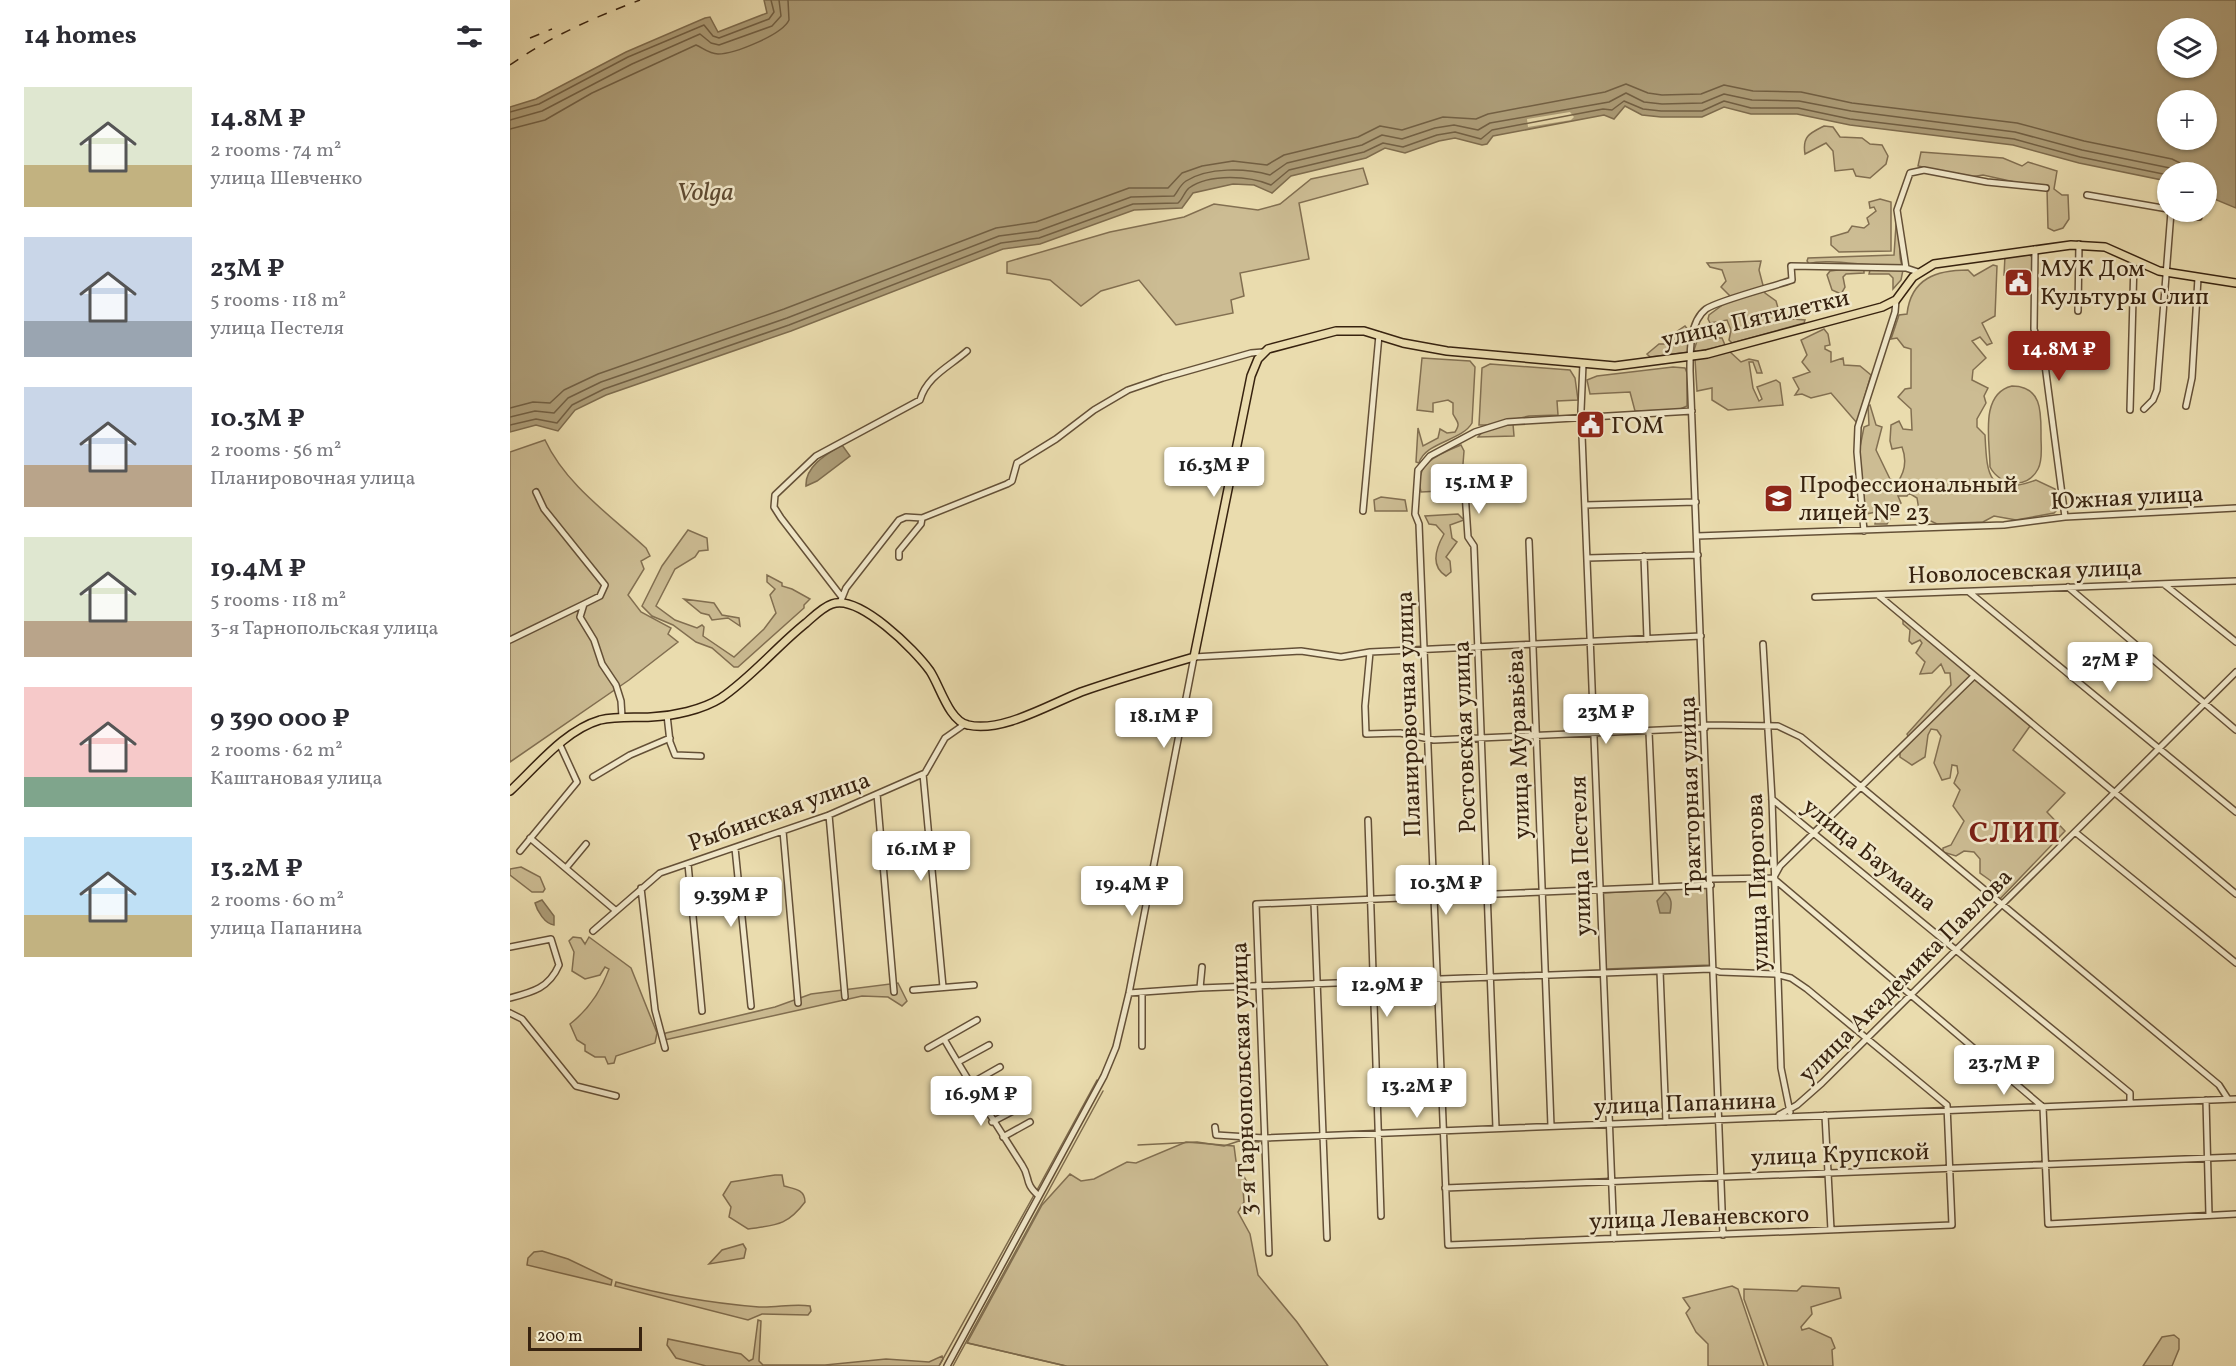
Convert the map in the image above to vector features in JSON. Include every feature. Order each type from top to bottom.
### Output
[{"type":"main road","points":[[1918,272],[1939,262],[2079,244],[2105,247],[2165,272],[2236,283]]},
{"type":"main road","name":"улица Пятилетки","points":[[1263,352],[1279,345],[1328,332],[1357,330],[1434,349],[1583,364],[1624,365],[1692,357],[1877,309],[1896,300],[1918,272]]},
{"type":"main road","points":[[510,791],[560,745],[589,724],[622,717],[667,715],[707,705],[722,698],[812,618],[841,599],[860,609],[914,651],[937,682],[954,714],[965,724],[988,725],[1023,717],[1081,692],[1194,657],[1251,376],[1263,352]]},
{"type":"street","points":[[1918,272],[1906,268],[1897,204],[1910,173],[1924,170],[1987,182],[2046,188]]},
{"type":"street","points":[[2087,195],[2157,208]]},
{"type":"street","points":[[2144,409],[2153,400],[2157,390],[2168,222]]},
{"type":"street","points":[[2078,311],[2079,244]]},
{"type":"street","points":[[2034,249],[2034,329],[2044,365],[2065,517]]},
{"type":"street","points":[[2130,410],[2134,261]]},
{"type":"street","name":"Тракторная улица","points":[[1724,1235],[1690,371],[1692,334],[1696,323],[1706,309],[1792,280],[1791,266],[1906,268]]},
{"type":"street","points":[[2186,406],[2192,378],[2198,278]]},
{"type":"street","points":[[1864,531],[1857,452],[1858,427],[1895,312],[1896,300]]},
{"type":"street","points":[[1363,511],[1378,335]]},
{"type":"street","points":[[967,351],[944,367],[923,391],[920,400],[816,456],[775,495],[774,507],[841,599],[899,520],[906,517],[922,518],[1012,481],[1017,464],[1056,439],[1094,410],[1128,390],[1174,374],[1251,353],[1263,352]]},
{"type":"street","name":"улица Пестеля","points":[[1583,364],[1581,417],[1614,1239]]},
{"type":"street","points":[[1581,417],[1692,411]]},
{"type":"street","name":"Планировочная улица","points":[[1448,1245],[1419,524],[1415,514],[1418,470],[1430,456],[1488,427],[1507,422],[1581,417]]},
{"type":"street","points":[[510,640],[604,592],[602,579],[544,509],[536,492]]},
{"type":"street","name":"Ростовская улица","points":[[1465,492],[1468,537],[1474,546],[1496,1128]]},
{"type":"street","points":[[1585,505],[1696,502]]},
{"type":"street","name":"Южная улица","points":[[1697,536],[2004,525],[2065,517],[2236,508]]},
{"type":"street","points":[[900,557],[899,551],[921,524],[922,518]]},
{"type":"street","name":"улица Муравьёва","points":[[1529,541],[1551,1126]]},
{"type":"street","points":[[1587,558],[1698,555]]},
{"type":"street","points":[[1644,556],[1647,639]]},
{"type":"street","name":"Новолосевская улица","points":[[1815,597],[2236,581]]},
{"type":"street","points":[[2164,584],[2236,642]]},
{"type":"street","points":[[2068,587],[2236,730]]},
{"type":"street","points":[[1968,592],[2236,812]]},
{"type":"street","points":[[1878,595],[2236,894]]},
{"type":"street","points":[[584,604],[580,617],[594,640],[602,664],[616,685],[622,717]]},
{"type":"street","points":[[946,1366],[1111,1061],[1129,993],[1194,657],[1301,651],[1341,657],[1370,652],[1533,646],[1701,636]]},
{"type":"street","name":"улица Пирогова","points":[[1763,644],[1769,725],[1781,1068],[1791,1113]]},
{"type":"street","points":[[1370,652],[1365,705],[1366,734],[1400,733],[1428,738],[1481,738],[1769,725],[1791,730],[2219,1085],[2228,1099]]},
{"type":"street","name":"улица Академика Павлова","points":[[1791,1113],[1821,1087],[1866,1039],[2236,672]]},
{"type":"street","points":[[1773,878],[1780,866],[1974,676]]},
{"type":"street","points":[[667,715],[675,755],[702,756]]},
{"type":"street","points":[[943,987],[924,774],[945,738],[965,724]]},
{"type":"street","points":[[1649,732],[1656,887]]},
{"type":"street","points":[[593,777],[630,755],[670,738]]},
{"type":"street","points":[[520,851],[574,786],[578,777],[560,745]]},
{"type":"street","name":"Рыбинская улица","points":[[593,932],[615,910],[660,873],[829,815],[924,774]]},
{"type":"street","points":[[877,794],[894,992]]},
{"type":"street","name":"улица Баумана","points":[[1772,799],[2130,1093],[2130,1103]]},
{"type":"street","points":[[829,815],[845,997]]},
{"type":"street","points":[[1368,820],[1381,1216]]},
{"type":"street","points":[[783,831],[798,1003]]},
{"type":"street","points":[[2075,832],[2236,963]]},
{"type":"street","points":[[531,838],[615,910]]},
{"type":"street","points":[[566,868],[586,844]]},
{"type":"street","points":[[735,848],[751,1006]]},
{"type":"street","points":[[688,864],[702,1011]]},
{"type":"street","points":[[1327,1238],[1314,902],[1599,890],[1773,878],[2043,1107],[2048,1224],[2236,1214]]},
{"type":"street","points":[[641,888],[655,1010],[665,1048]]},
{"type":"street","name":"3-я Тарнопольская улица","points":[[1269,1253],[1256,904],[1314,902]]},
{"type":"street","points":[[510,947],[551,939],[559,960],[556,973],[541,988],[510,998]]},
{"type":"street","points":[[1200,988],[1202,967]]},
{"type":"street","points":[[1129,993],[1200,988],[1660,971],[1715,970],[1775,974],[1779,977],[1791,978],[1799,983],[1947,1105],[1950,1168]]},
{"type":"street","points":[[1660,971],[1666,1122]]},
{"type":"street","points":[[913,990],[974,985]]},
{"type":"street","points":[[1142,993],[1142,1046]]},
{"type":"street","points":[[510,1013],[522,1019],[576,1086],[616,1096]]},
{"type":"street","points":[[928,1048],[977,1020]]},
{"type":"street","points":[[944,1039],[992,1122],[1024,1168],[1030,1188],[1039,1196]]},
{"type":"street","points":[[958,1062],[989,1045]]},
{"type":"street","points":[[970,1084],[1000,1067]]},
{"type":"street","points":[[980,1100],[1010,1086]]},
{"type":"street","name":"улица Папанина","points":[[1215,1127],[1216,1135],[1264,1138],[1720,1120],[1773,1117],[1791,1113],[1826,1115],[2236,1099]]},
{"type":"street","points":[[2205,1100],[2209,1215]]},
{"type":"street","points":[[992,1122],[1021,1107]]},
{"type":"street","points":[[1826,1115],[1831,1230]]},
{"type":"street","points":[[1003,1137],[1030,1122]]},
{"type":"street","name":"улица Крупской","points":[[1445,1188],[2236,1157]]},
{"type":"street","name":"улица Леваневского","points":[[1448,1245],[1952,1225],[1950,1168]]},
{"type":"shaded area","points":[[1824,126],[1833,127],[1840,137],[1862,138],[1870,144],[1882,145],[1888,156],[1886,164],[1870,178],[1856,176],[1853,169],[1835,171],[1833,151],[1826,143],[1805,154],[1804,148],[1808,136]]},
{"type":"shaded area","points":[[1921,152],[2003,158],[2022,166],[2028,162],[2057,171],[2054,189],[2062,195],[2068,195],[2069,219],[2063,228],[2054,231],[2048,228],[2047,189],[1983,175],[1970,177],[1918,166]]},
{"type":"shaded area","points":[[1363,168],[1368,184],[1299,203],[1309,259],[1240,273],[1244,296],[1231,300],[1233,313],[1176,325],[1139,280],[1101,291],[1081,306],[1050,280],[1007,273],[1007,262],[1110,232],[1184,217],[1214,204],[1258,210],[1280,204],[1311,179]]},
{"type":"shaded area","points":[[1880,199],[1891,202],[1891,251],[1839,252],[1831,245],[1831,237],[1848,232],[1852,226],[1864,228],[1869,224],[1867,218],[1876,211],[1874,207],[1870,208],[1869,202]]},
{"type":"shaded area","points":[[1896,225],[1900,235],[1902,265],[1880,266],[1827,262],[1809,264],[1807,261],[1808,258],[1894,255]]},
{"type":"shaded area","points":[[2027,253],[2032,257],[2033,275],[2004,275],[2005,256]]},
{"type":"shaded area","points":[[1761,261],[1759,270],[1765,293],[1776,301],[1781,318],[1805,320],[1804,323],[1732,343],[1729,340],[1731,330],[1727,320],[1710,323],[1708,319],[1709,315],[1732,298],[1721,287],[1726,281],[1722,270],[1710,267],[1707,263]]},
{"type":"shaded area","points":[[1993,265],[1997,266],[1995,316],[1982,323],[1992,343],[1987,345],[1980,337],[1972,341],[1986,358],[1973,370],[1972,380],[1988,388],[1984,396],[1986,403],[1977,419],[1977,427],[1985,435],[1987,461],[1993,479],[1999,484],[2008,486],[2036,480],[2055,489],[2058,509],[2054,513],[2016,520],[1994,516],[1983,522],[1937,524],[1920,516],[1917,498],[1909,493],[1907,496],[1898,496],[1901,503],[1896,508],[1894,505],[1889,507],[1890,519],[1887,524],[1875,524],[1876,512],[1866,514],[1859,452],[1864,427],[1869,425],[1868,406],[1870,405],[1876,425],[1882,427],[1876,450],[1890,479],[1897,483],[1902,475],[1905,461],[1902,447],[1892,449],[1891,425],[1899,421],[1903,429],[1912,430],[1911,409],[1898,397],[1905,389],[1911,388],[1911,349],[1904,347],[1897,338],[1891,339],[1899,315],[1907,314],[1914,292],[1927,278],[1957,270],[1968,270],[1974,276]]},
{"type":"shaded area","points":[[1864,269],[1864,273],[1846,274],[1843,277],[1845,287],[1841,294],[1832,290],[1827,275],[1830,271]]},
{"type":"shaded area","points":[[1870,270],[1903,270],[1901,280],[1893,289],[1893,278],[1889,274],[1869,274]]},
{"type":"shaded area","points":[[1685,326],[1689,331],[1690,352],[1650,357],[1647,354],[1659,344],[1666,344],[1670,336]]},
{"type":"shaded area","points":[[1824,329],[1828,334],[1830,345],[1825,346],[1825,349],[1831,352],[1831,362],[1843,358],[1844,365],[1860,366],[1871,375],[1857,423],[1831,393],[1811,398],[1802,394],[1795,395],[1799,389],[1793,378],[1810,372],[1802,362],[1807,355],[1801,340]]},
{"type":"shaded area","points":[[1722,338],[1725,345],[1696,352],[1694,350],[1697,341]]},
{"type":"shaded area","points":[[1729,351],[1741,362],[1749,359],[1758,361],[1762,373],[1757,373],[1753,362],[1749,362],[1753,388],[1759,401],[1762,399],[1757,387],[1776,380],[1780,383],[1783,405],[1728,410],[1712,400],[1712,388],[1697,391],[1695,359]]},
{"type":"shaded area","points":[[1422,358],[1470,361],[1475,367],[1472,423],[1460,434],[1428,450],[1419,463],[1416,462],[1418,428],[1423,446],[1438,438],[1440,429],[1447,433],[1455,432],[1458,424],[1453,414],[1453,403],[1448,400],[1433,403],[1433,412],[1417,410]]},
{"type":"shaded area","points":[[1490,364],[1570,370],[1575,378],[1578,400],[1557,401],[1558,415],[1529,416],[1479,425],[1482,368]]},
{"type":"shaded area","points":[[1673,367],[1685,368],[1687,373],[1687,406],[1678,410],[1635,411],[1630,392],[1590,394],[1587,380],[1597,376]]},
{"type":"shaded area","points":[[2012,386],[2030,391],[2035,396],[2040,411],[2040,465],[2033,476],[2021,483],[2007,482],[1994,473],[1990,467],[1988,432],[1991,408],[1995,398]]},
{"type":"shaded area","points":[[1513,424],[1514,436],[1478,437],[1489,429]]},
{"type":"shaded area","points":[[545,440],[554,456],[577,485],[646,548],[650,556],[641,561],[644,569],[628,595],[641,612],[671,628],[668,634],[678,642],[629,680],[510,762],[510,452]]},
{"type":"shaded area","points":[[1461,445],[1464,451],[1461,490],[1421,492],[1420,482],[1424,467],[1437,456]]},
{"type":"shaded area","points":[[1381,497],[1405,500],[1407,511],[1375,511],[1374,500]]},
{"type":"shaded area","points":[[1458,514],[1464,520],[1450,525],[1452,538],[1457,542],[1446,557],[1450,561],[1451,572],[1446,576],[1436,562],[1437,551],[1444,534],[1436,525],[1429,524],[1425,516]]},
{"type":"shaded area","points":[[688,530],[707,538],[708,550],[699,551],[695,557],[675,569],[656,606],[675,620],[697,628],[702,625],[704,627],[703,636],[734,657],[764,629],[776,613],[770,595],[775,589],[767,582],[767,575],[782,583],[782,586],[810,599],[804,608],[738,667],[734,667],[712,648],[696,642],[673,625],[652,616],[642,606],[662,566]]},
{"type":"shaded area","points":[[684,599],[714,603],[722,615],[739,618],[740,626],[728,618],[712,620],[709,615],[701,613]]},
{"type":"shaded area","points":[[1903,617],[2030,726],[2013,750],[2065,793],[2047,812],[2065,831],[1999,900],[1989,892],[1991,881],[1980,873],[1980,859],[1974,852],[1964,851],[1956,856],[1943,852],[1943,848],[1951,845],[1964,821],[1953,806],[1960,790],[1954,783],[1958,773],[1957,766],[1952,765],[1950,778],[1942,780],[1934,763],[1941,736],[1937,730],[1931,729],[1928,735],[1925,757],[1912,765],[1900,757],[1900,750],[1910,739],[1907,734],[1951,685],[1950,673],[1945,673],[1941,664],[1932,673],[1920,674],[1925,662],[1916,653],[1922,643],[1920,640],[1912,644],[1909,641],[1910,630],[1903,624]]},
{"type":"shaded area","points":[[521,867],[540,877],[545,889],[543,892],[532,892],[510,875],[510,869]]},
{"type":"shaded area","points":[[1707,887],[1709,890],[1710,965],[1606,969],[1603,893]]},
{"type":"shaded area","points":[[573,937],[581,938],[585,944],[589,937],[631,968],[657,1033],[655,1043],[616,1056],[614,1063],[608,1064],[605,1057],[595,1057],[585,1051],[585,1045],[577,1040],[570,1024],[583,1013],[593,999],[609,969],[605,967],[600,975],[585,979],[572,971],[574,952],[569,941]]},
{"type":"shaded area","points":[[898,983],[907,1001],[902,1006],[888,997],[862,996],[660,1041],[661,1036],[666,1033],[775,1007],[811,994]]},
{"type":"shaded area","points":[[1186,1142],[1234,1146],[1236,1161],[1248,1184],[1243,1189],[1244,1202],[1238,1212],[1250,1234],[1258,1275],[1297,1322],[1328,1366],[1066,1366],[967,1343],[1042,1205],[1070,1174],[1081,1181],[1094,1179],[1127,1162],[1136,1163]]},
{"type":"shaded area","points":[[782,1175],[784,1186],[803,1194],[805,1202],[799,1210],[780,1223],[748,1229],[729,1217],[731,1207],[723,1195],[731,1182]]},
{"type":"shaded area","points":[[743,1244],[746,1249],[744,1258],[709,1264],[722,1250]]},
{"type":"shaded area","points":[[542,1251],[568,1259],[612,1280],[611,1285],[527,1265],[528,1258],[534,1252]]},
{"type":"shaded area","points":[[616,1282],[705,1301],[759,1307],[804,1305],[810,1306],[811,1311],[808,1315],[762,1314],[748,1320],[615,1286]]},
{"type":"shaded area","points":[[1732,1286],[1738,1289],[1764,1366],[1708,1366],[1708,1344],[1696,1332],[1686,1313],[1690,1308],[1683,1298]]},
{"type":"shaded area","points":[[1802,1286],[1839,1288],[1841,1298],[1811,1307],[1812,1314],[1801,1327],[1802,1330],[1809,1328],[1831,1338],[1835,1348],[1832,1350],[1833,1366],[1768,1366],[1744,1299],[1744,1289],[1797,1291]]},
{"type":"shaded area","points":[[758,1320],[761,1321],[759,1361],[763,1365],[825,1365],[886,1359],[929,1362],[942,1356],[943,1359],[939,1366],[706,1366],[676,1358],[667,1345],[668,1339],[741,1354],[749,1361],[753,1359]]},
{"type":"shaded area","points":[[2174,1335],[2179,1339],[2179,1349],[2172,1366],[2143,1366],[2162,1337]]},
{"type":"water","name":"Volga","points":[[764,0],[2236,0],[2236,208],[2217,200],[2217,162],[2157,162],[2157,179],[2079,163],[2013,145],[1850,125],[1797,114],[1751,114],[1724,107],[1702,117],[1661,117],[1642,115],[1625,106],[1614,119],[1604,115],[1493,136],[1487,144],[1482,145],[1455,138],[1405,153],[1385,148],[1366,158],[1291,176],[1272,193],[1254,185],[1233,184],[1193,193],[1182,208],[1134,210],[1040,244],[1003,249],[791,331],[606,395],[575,410],[558,431],[536,425],[510,432],[510,107],[536,99],[626,52],[705,18],[710,17],[718,32],[767,13]]},
{"type":"water","points":[[842,445],[850,456],[817,481],[806,486],[809,472],[813,467]]},
{"type":"water","points":[[1665,892],[1671,901],[1670,913],[1660,913],[1657,901]]},
{"type":"water","points":[[542,900],[554,916],[554,925],[545,920],[538,910],[535,903]]},
{"type":"pier","points":[[1570,112],[1574,117],[1571,120],[1528,127],[1527,119]]},
{"type":"waterway","points":[[1037,1190],[1097,1080]]},
{"type":"waterway","points":[[953,1366],[1103,1091]]},
{"type":"waterway","points":[[1138,1145],[1197,1142],[1224,1146],[1239,1141],[1259,1142]]},
{"type":"waterway","points":[[939,1366],[1034,1195]]},
{"type":"waterway","points":[[968,1343],[1066,1366]]},
{"type":"railway","points":[[510,65],[573,28],[640,0]]},
{"type":"railway","points":[[530,38],[552,29]]},
{"type":"place","name":"МУК Дом Культуры Слип","points":[[2019,282]]},
{"type":"place","name":"ГОМ","points":[[1590,425]]},
{"type":"place","name":"Профессиональный лицей № 23","points":[[1778,498]]},
{"type":"district","name":"СЛИП","points":[[2015,832]]}]
